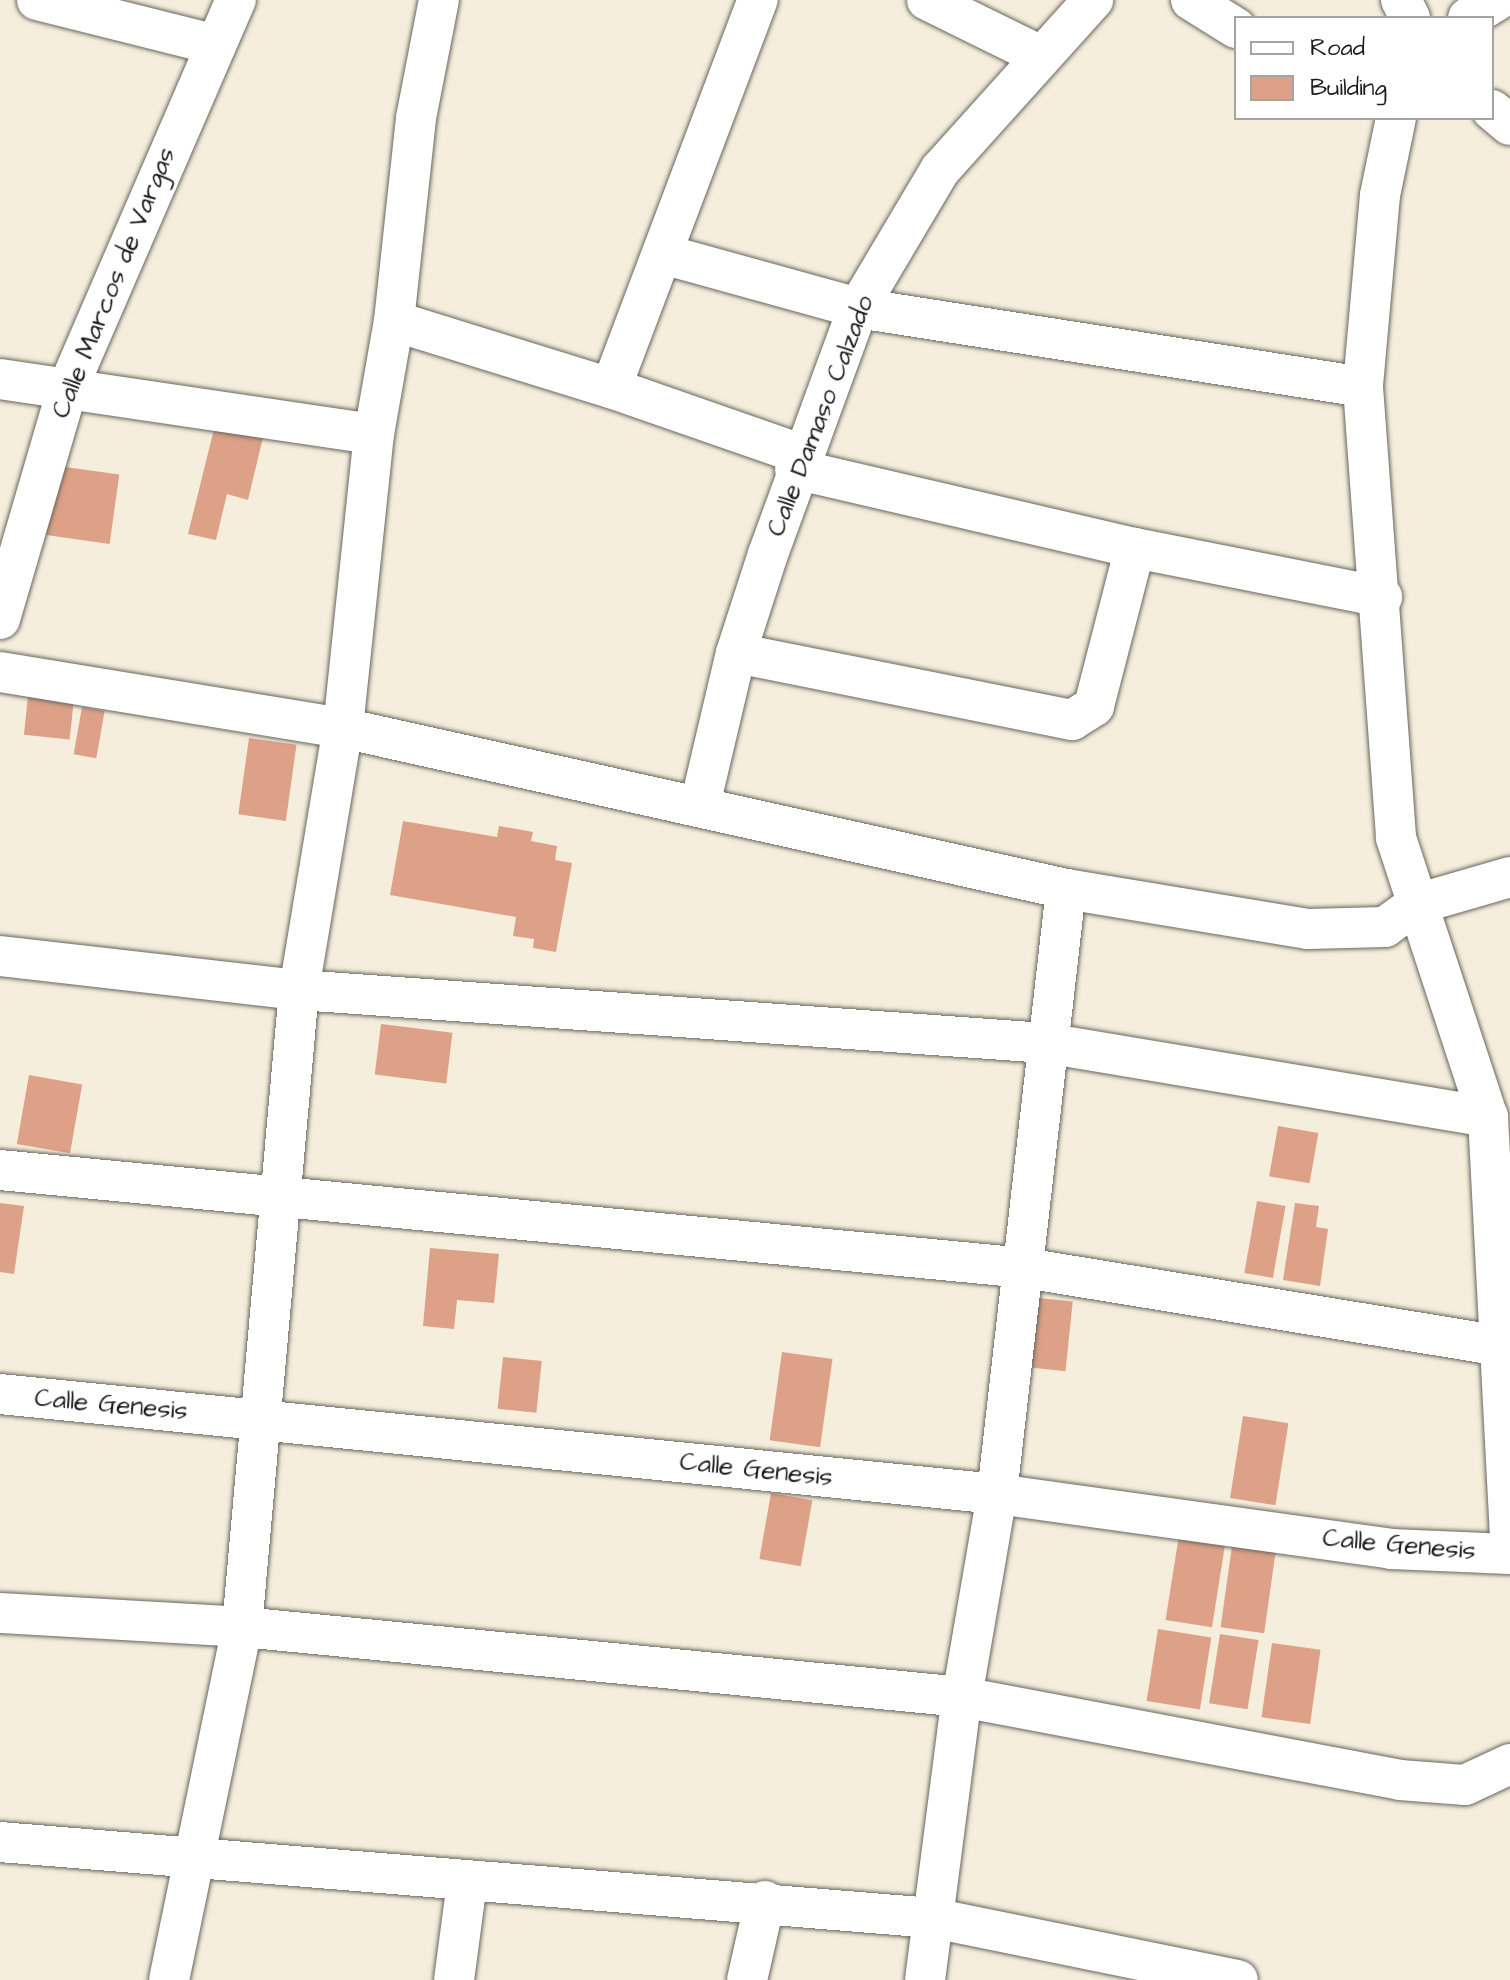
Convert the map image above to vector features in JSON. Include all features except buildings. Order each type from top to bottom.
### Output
[{"type":"street","points":[[37,0],[212,44]]},
{"type":"street","name":"Calle Marcos de Vargas","points":[[0,619],[67,390],[212,44],[236,0]]},
{"type":"street","points":[[169,1980],[242,1627],[277,1195],[299,990],[343,728],[374,434],[394,321],[416,118],[439,0]]},
{"type":"street","points":[[611,388],[758,0]]},
{"type":"street","points":[[927,0],[1039,55]]},
{"type":"street","name":"Calle Damaso Calzado","points":[[700,805],[736,653],[798,462],[858,308],[940,170],[1039,55],[1093,0]]},
{"type":"street","points":[[1191,0],[1234,27]]},
{"type":"street","points":[[1471,16],[1498,0]]},
{"type":"street","points":[[1494,112],[1510,125]]},
{"type":"street","points":[[1396,120],[1380,195],[1363,387],[1382,597],[1396,838],[1488,1117],[1497,1345],[1510,1541]]},
{"type":"street","points":[[663,254],[858,308],[1363,387]]},
{"type":"street","points":[[394,321],[611,388],[798,462],[1135,548],[1382,597]]},
{"type":"street","points":[[0,379],[374,434]]},
{"type":"street","points":[[736,653],[1072,720],[1094,706],[1135,548]]},
{"type":"street","points":[[0,672],[343,728],[700,805],[1066,889],[1308,929],[1385,927],[1417,904],[1510,877]]},
{"type":"street","points":[[925,1980],[962,1697],[997,1494],[1025,1268],[1046,1043],[1066,889]]},
{"type":"street","points":[[0,956],[299,990],[1046,1043],[1488,1117]]},
{"type":"street","points":[[0,1170],[1025,1268],[1497,1345]]},
{"type":"street","name":"Calle Genesis","points":[[0,1394],[997,1494],[1391,1549],[1510,1554]]},
{"type":"street","points":[[0,1613],[242,1627],[962,1697],[1400,1780],[1465,1785],[1510,1764]]},
{"type":"street","points":[[0,1842],[195,1856],[467,1882],[765,1901],[933,1918],[1218,1978]]},
{"type":"street","points":[[454,1980],[467,1882]]},
{"type":"street","points":[[747,1980],[765,1901]]}]
